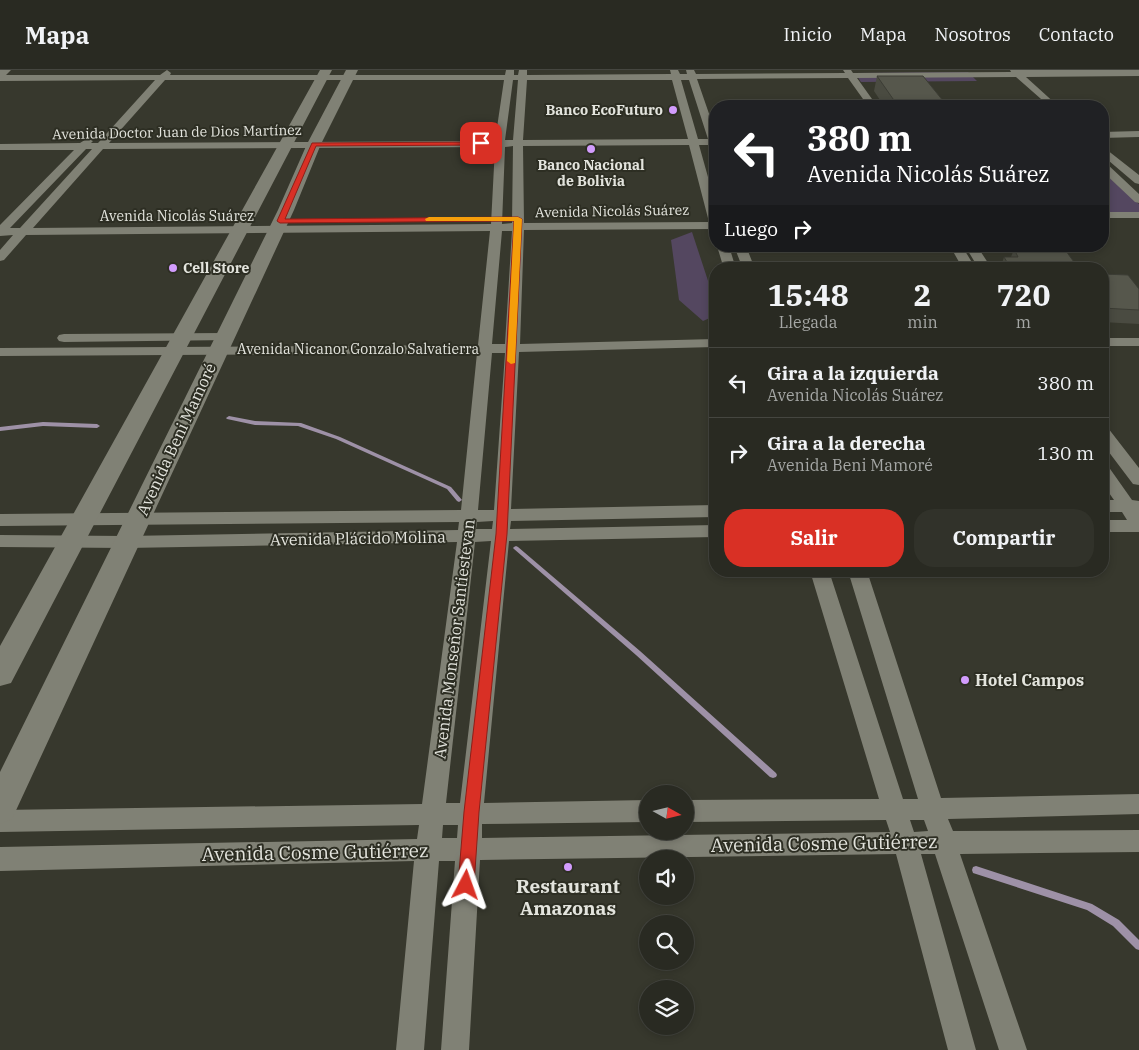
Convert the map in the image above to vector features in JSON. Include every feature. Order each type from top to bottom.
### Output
[{"type":"street","points":[[0,76],[5,70]]},
{"type":"street","points":[[0,84],[153,79],[322,77],[692,76],[840,78],[851,75],[1006,77],[1019,74],[1139,73]]},
{"type":"street","points":[[1019,74],[1139,78]]},
{"type":"street","points":[[1019,74],[1047,100]]},
{"type":"street","points":[[851,75],[870,100]]},
{"type":"street","points":[[0,76],[153,79]]},
{"type":"street","points":[[496,223],[500,140],[509,76]]},
{"type":"street","points":[[455,1050],[468,849],[502,525],[513,342],[518,223],[518,140],[522,76]]},
{"type":"street","points":[[676,76],[709,201]]},
{"type":"street","points":[[692,76],[709,126]]},
{"type":"street","points":[[0,674],[244,226],[322,77]]},
{"type":"street","name":"Avenida Beni Mamoré","points":[[0,808],[278,225],[316,141],[349,77]]},
{"type":"street","points":[[0,257],[103,143],[153,79]]},
{"type":"street","points":[[1109,135],[1139,134]]},
{"type":"street","points":[[0,232],[4,222],[90,139]]},
{"type":"street","name":"Avenida Doctor Juan de Dios Martínez","points":[[0,140],[90,139],[103,143],[693,139],[709,141]]},
{"type":"street","name":"Avenida Doctor Juan de Dios Martínez","points":[[0,147],[90,139]]},
{"type":"street","points":[[1109,140],[1139,140]]},
{"type":"street","points":[[1109,155],[1139,181]]},
{"type":"street","points":[[1109,172],[1139,200]]},
{"type":"street","points":[[1109,215],[1139,215]]},
{"type":"street","name":"Avenida Nicolás Suárez","points":[[0,232],[278,225],[709,220]]},
{"type":"street","name":"Avenida Nicolás Suárez","points":[[4,222],[244,226]]},
{"type":"street","points":[[1109,222],[1139,222]]},
{"type":"street","name":"Avenida Monseñor Santiestevan","points":[[410,1050],[428,849],[468,526],[496,223]]},
{"type":"street","points":[[1109,330],[1139,330]]},
{"type":"street","name":"Avenida Nicanor Gonzalo Salvatierra","points":[[0,352],[221,343],[485,343],[709,333]]},
{"type":"street","name":"Avenida Nicanor Gonzalo Salvatierra","points":[[0,339],[179,344]]},
{"type":"street","name":"Avenida Nicanor Gonzalo Salvatierra","points":[[513,342],[709,343]]},
{"type":"street","points":[[1109,342],[1139,342]]},
{"type":"street","points":[[1109,441],[1139,480]]},
{"type":"street","points":[[1109,478],[1133,506],[1139,525],[1109,526]]},
{"type":"street","points":[[1109,506],[1133,506]]},
{"type":"street","name":"Avenida Plácido Molina","points":[[0,540],[126,542],[502,525],[709,511]]},
{"type":"street","name":"Avenida Plácido Molina","points":[[0,520],[138,520],[468,526]]},
{"type":"street","name":"Avenida Plácido Molina","points":[[502,525],[709,531]]},
{"type":"street","points":[[821,577],[905,842],[962,1050]]},
{"type":"street","points":[[859,577],[1013,1050]]},
{"type":"street","name":"Avenida Cosme Gutiérrez","points":[[694,811],[933,809],[1139,804]]},
{"type":"street","points":[[0,821],[472,812],[639,811]]},
{"type":"street","name":"Avenida Cosme Gutiérrez","points":[[0,859],[428,849],[905,842],[1139,841]]},
{"type":"shaded area","points":[[968,72],[977,81],[861,82],[855,73]]},
{"type":"shaded area","points":[[1109,177],[1139,204],[1139,212],[1109,213]]},
{"type":"shaded area","points":[[692,232],[709,284],[709,318],[703,321],[679,300],[671,240]]},
{"type":"building","points":[[877,76],[923,76],[942,100],[894,100]]},
{"type":"building","points":[[1016,252],[1067,252],[1074,262],[1007,262],[1004,257],[1018,257]]},
{"type":"building","points":[[1109,274],[1128,275],[1139,289],[1139,310],[1109,308]]},
{"type":"waterway","points":[[229,418],[255,423],[299,424],[338,438],[449,488],[459,500]]},
{"type":"waterway","points":[[0,429],[43,424],[97,426]]},
{"type":"waterway","points":[[516,548],[638,653],[773,775]]},
{"type":"waterway","points":[[976,870],[1089,907],[1116,923],[1139,946]]},
{"type":"slow traffic","points":[[429,219],[518,219],[511,361]]},
{"type":"place","name":"Banco EcoFuturo","points":[[673,110]]},
{"type":"place","name":"Banco Nacional de Bolivia","points":[[591,149]]},
{"type":"place","name":"Cell Store","points":[[173,268]]},
{"type":"place","name":"Hotel Campos","points":[[965,680]]},
{"type":"place","name":"Restaurant Amazonas","points":[[568,867]]},
{"type":"route","points":[[466,885],[468,849],[501,534],[518,219],[280,221],[314,144],[481,143]]}]
